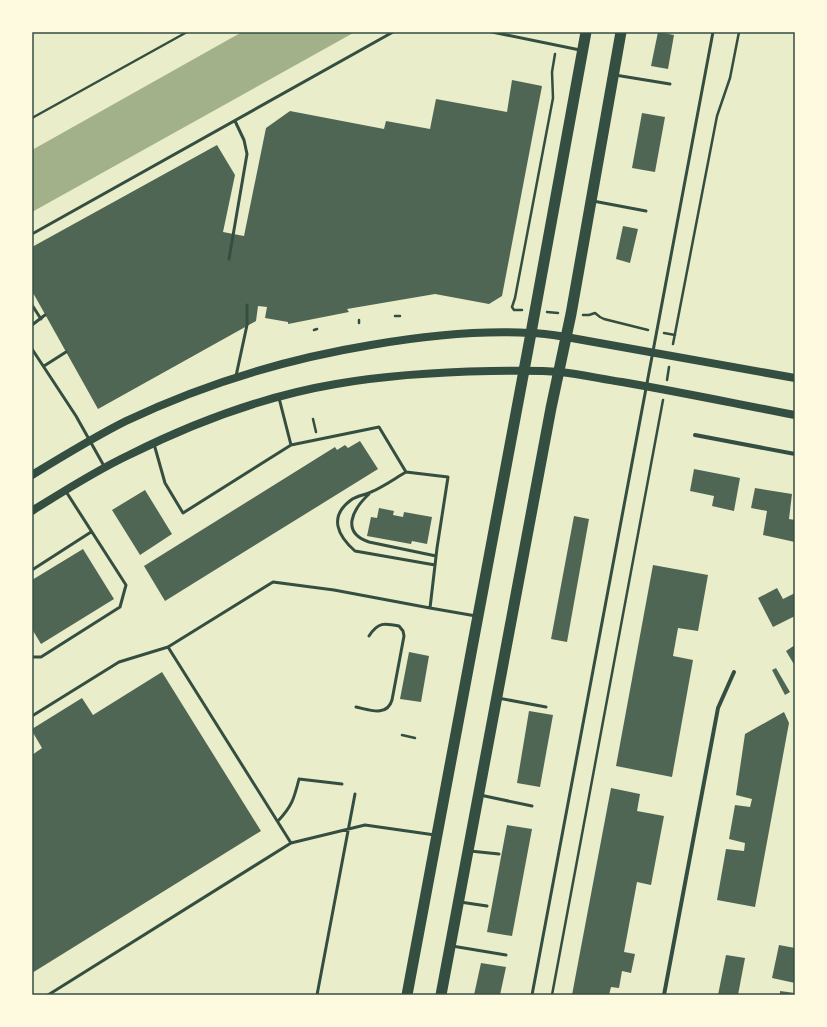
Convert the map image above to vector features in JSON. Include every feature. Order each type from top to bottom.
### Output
[{"type":"highway","points":[[407,995],[586,32]]},
{"type":"highway","points":[[441,995],[558,372],[571,314],[621,32]]},
{"type":"main road","points":[[32,475],[89,440],[135,417],[236,377],[321,354],[411,338],[476,332],[531,333],[566,337],[795,378]]},
{"type":"main road","points":[[32,511],[104,468],[154,443],[239,410],[334,384],[460,371],[558,372],[594,376],[795,415]]},
{"type":"street","points":[[695,435],[795,454]]},
{"type":"street","points":[[664,995],[718,708],[734,672]]},
{"type":"lane","points":[[32,234],[393,32]]},
{"type":"lane","points":[[492,32],[582,51]]},
{"type":"lane","points":[[532,995],[713,32]]},
{"type":"lane","points":[[614,74],[670,84]]},
{"type":"lane","points":[[228,259],[247,154],[244,140],[235,121]]},
{"type":"lane","points":[[591,200],[646,211]]},
{"type":"lane","points":[[32,304],[41,319]]},
{"type":"lane","points":[[236,377],[247,325],[247,304]]},
{"type":"lane","points":[[32,325],[45,315]]},
{"type":"lane","points":[[32,349],[89,440],[104,468]]},
{"type":"lane","points":[[44,366],[66,352]]},
{"type":"lane","points":[[279,398],[291,445]]},
{"type":"lane","points":[[154,443],[165,483],[183,513],[291,445],[379,426],[406,472]]},
{"type":"lane","points":[[430,608],[448,477],[406,472],[370,493],[351,500],[342,510],[337,519],[339,533],[345,542],[355,551],[435,565]]},
{"type":"lane","points":[[32,657],[41,657],[120,607],[126,585],[65,490]]},
{"type":"lane","points":[[370,493],[359,504],[353,517],[352,526],[355,534],[361,539],[369,542],[436,556]]},
{"type":"lane","points":[[32,570],[91,532]]},
{"type":"lane","points":[[32,716],[119,662],[168,647],[273,582],[334,590],[477,617]]},
{"type":"lane","points":[[356,707],[378,712],[389,707],[392,700],[404,636],[403,631],[399,626],[385,624],[376,627],[369,636]]},
{"type":"lane","points":[[168,647],[291,843]]},
{"type":"lane","points":[[496,698],[546,707]]},
{"type":"lane","points":[[278,821],[288,810],[294,799],[299,779],[342,784]]},
{"type":"lane","points":[[316,995],[355,794]]},
{"type":"lane","points":[[478,795],[532,806]]},
{"type":"lane","points":[[48,995],[291,843],[365,825],[437,836]]},
{"type":"lane","points":[[468,851],[499,854]]},
{"type":"lane","points":[[458,902],[487,906]]},
{"type":"lane","points":[[450,946],[506,955]]},
{"type":"path","points":[[32,118],[187,32]]},
{"type":"path","points":[[667,333],[675,336],[717,116],[730,78],[739,32]]},
{"type":"path","points":[[552,72],[553,98],[516,298],[512,307],[514,310],[589,315],[595,313],[604,320],[646,329]]},
{"type":"path","points":[[395,316],[400,316]]},
{"type":"path","points":[[552,995],[663,398]]},
{"type":"path","points":[[314,419],[316,432]]},
{"type":"path","points":[[402,736],[415,738]]},
{"type":"shaded area","points":[[242,32],[355,32],[32,212],[32,150]]},
{"type":"building","points":[[658,32],[674,35],[668,69],[651,66]]},
{"type":"building","points":[[512,80],[542,86],[502,296],[489,304],[435,294],[347,309],[349,312],[288,324],[288,322],[265,318],[267,307],[258,306],[256,321],[98,409],[32,291],[32,247],[217,145],[235,175],[223,232],[244,236],[266,128],[290,111],[384,129],[386,121],[430,129],[436,99],[507,112]]},
{"type":"building","points":[[642,113],[665,117],[655,172],[632,168]]},
{"type":"building","points":[[623,226],[638,229],[630,263],[616,259]]},
{"type":"building","points":[[360,441],[378,469],[165,601],[144,566],[335,447],[337,450],[345,445],[348,448]]},
{"type":"building","points":[[694,469],[740,478],[734,511],[712,506],[714,496],[690,491]]},
{"type":"building","points":[[755,488],[792,494],[789,519],[795,520],[795,542],[763,535],[767,511],[751,508]]},
{"type":"building","points":[[145,490],[172,534],[140,555],[112,510]]},
{"type":"building","points":[[379,508],[394,511],[393,515],[403,517],[404,512],[432,517],[427,544],[412,541],[411,544],[367,536],[371,517],[377,518]]},
{"type":"building","points":[[574,516],[589,519],[567,642],[551,639]]},
{"type":"building","points":[[83,549],[114,599],[41,644],[32,629],[32,580]]},
{"type":"building","points":[[653,565],[708,575],[698,631],[678,628],[673,656],[693,660],[672,777],[616,766]]},
{"type":"building","points":[[777,588],[783,599],[795,593],[795,616],[773,627],[758,598]]},
{"type":"building","points":[[795,645],[795,666],[786,651]]},
{"type":"building","points":[[409,652],[429,656],[421,702],[400,699]]},
{"type":"building","points":[[776,668],[790,692],[785,695],[772,670]]},
{"type":"building","points":[[162,672],[261,831],[32,973],[32,755],[42,748],[32,729],[82,698],[93,715]]},
{"type":"building","points":[[529,711],[553,715],[540,787],[517,783]]},
{"type":"building","points":[[784,712],[789,723],[755,907],[717,900],[726,849],[744,851],[745,843],[729,839],[735,805],[750,807],[752,799],[736,795],[745,734]]},
{"type":"building","points":[[611,788],[640,794],[637,811],[664,816],[651,885],[637,882],[624,952],[635,954],[631,973],[622,971],[619,988],[611,987],[609,995],[572,995]]},
{"type":"building","points":[[507,825],[532,829],[512,936],[487,932]]},
{"type":"building","points":[[779,945],[795,948],[795,983],[772,978]]},
{"type":"building","points":[[726,955],[745,958],[738,995],[718,995]]},
{"type":"building","points":[[481,963],[506,967],[500,995],[474,995]]},
{"type":"building","points":[[780,991],[795,993],[795,995],[780,995]]}]
